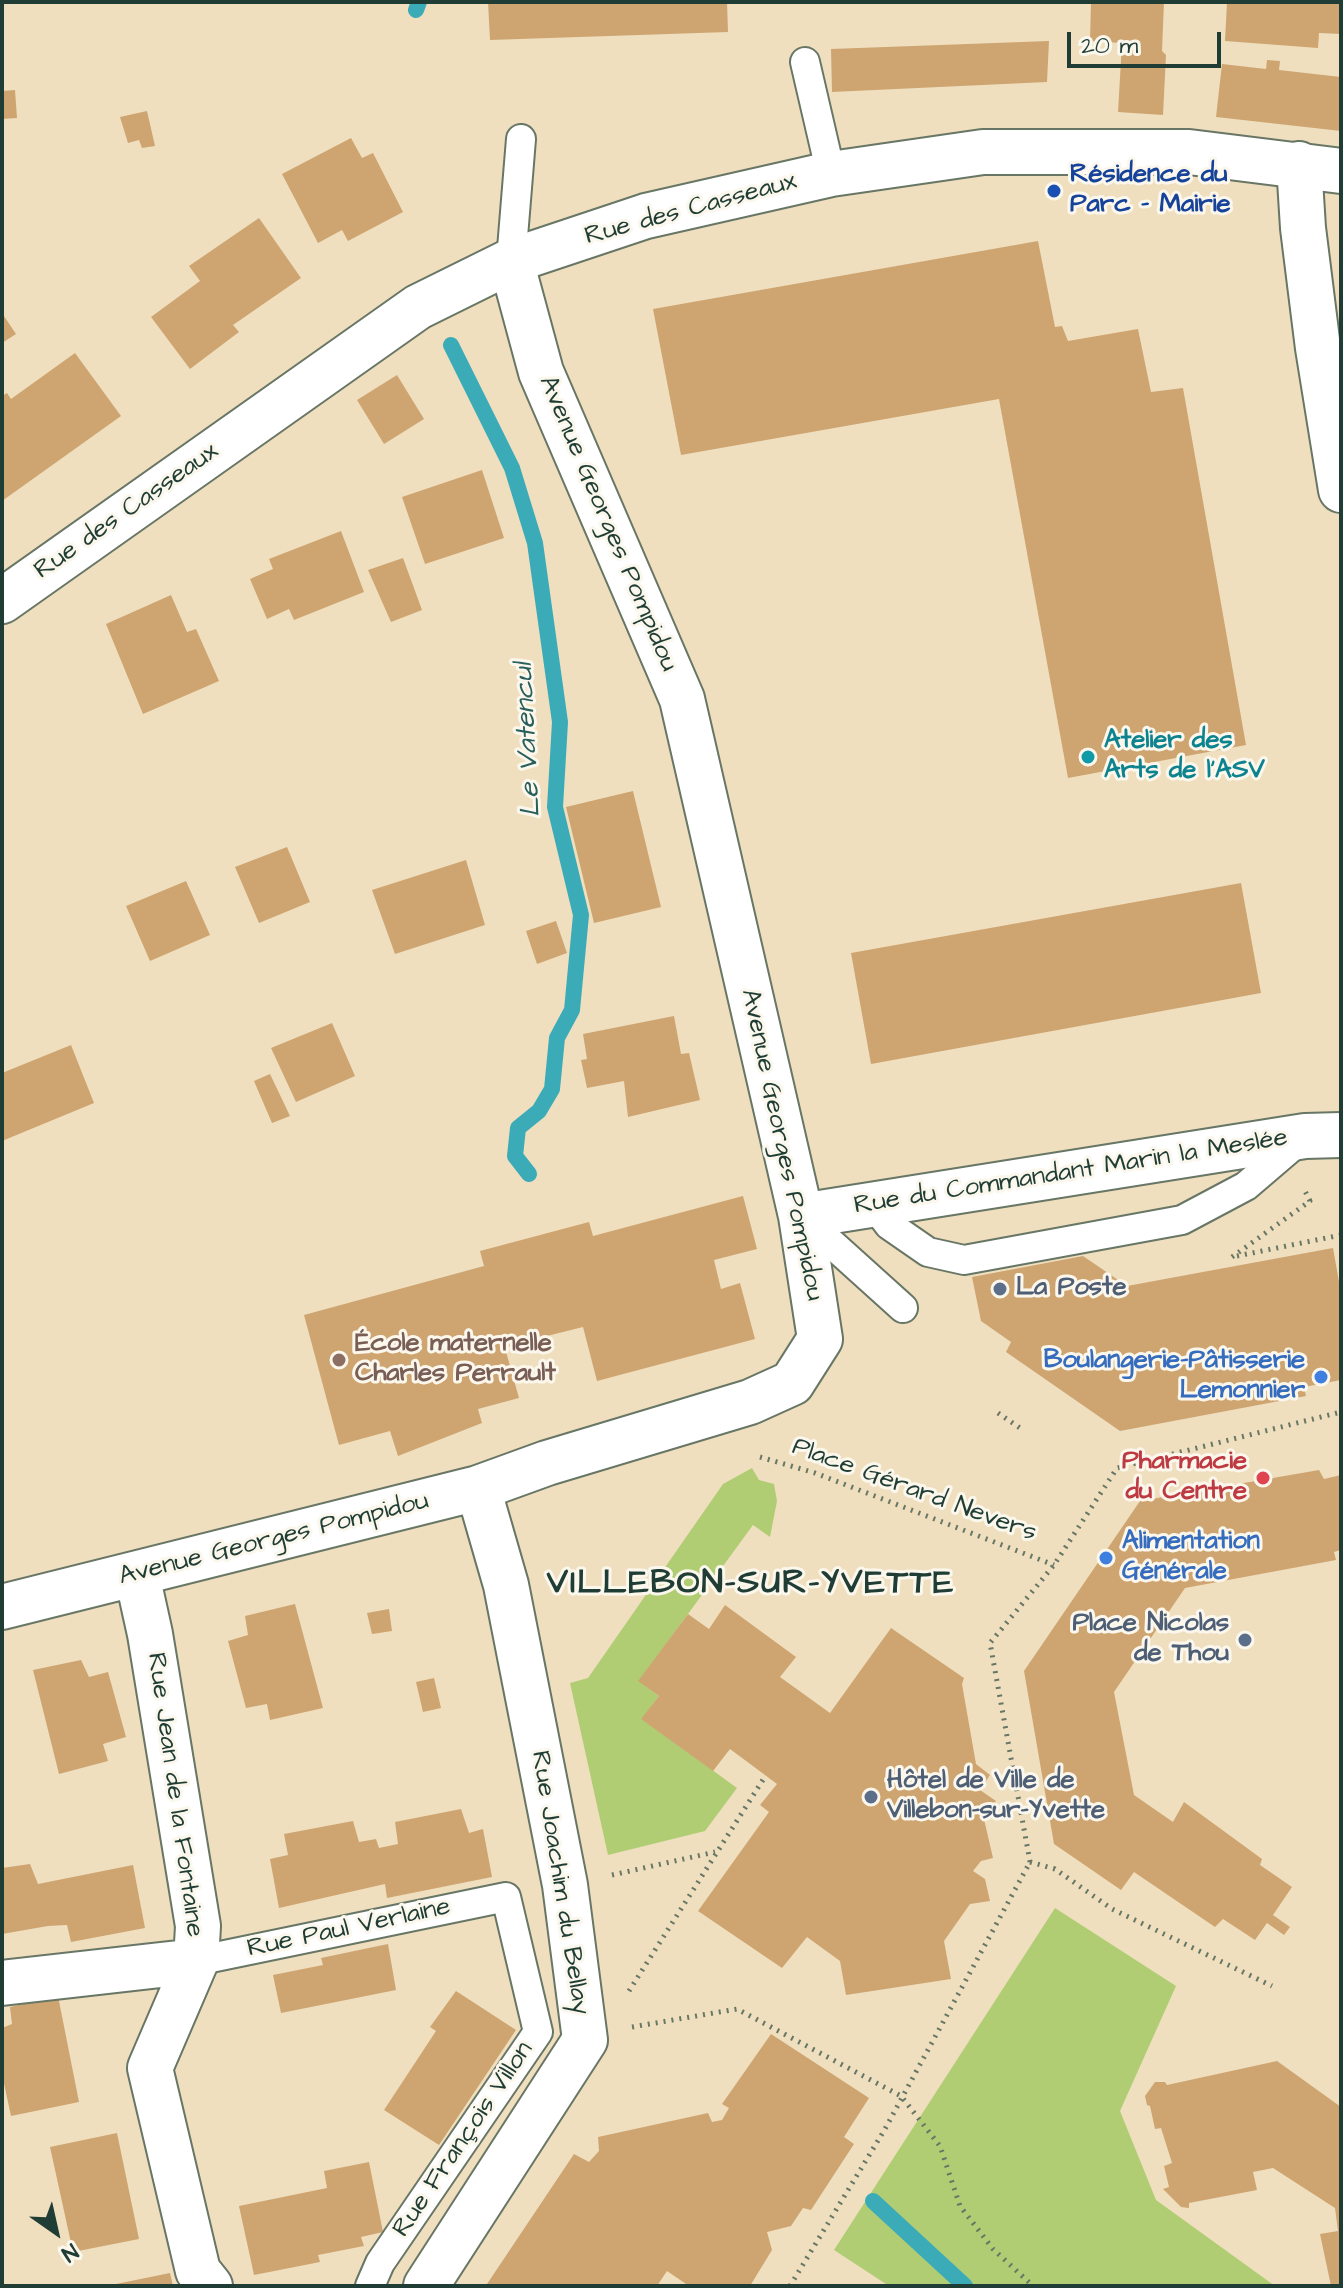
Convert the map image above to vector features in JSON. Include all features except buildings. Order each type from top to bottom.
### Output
[{"type":"street","name":"Rue des Casseaux","points":[[2,601],[418,307],[511,261],[646,216],[831,174],[983,152],[1189,152],[1320,168]]},
{"type":"street","points":[[1320,168],[1303,228],[1330,346],[1341,490]]},
{"type":"street","name":"Avenue Georges Pompidou","points":[[2,1607],[478,1488],[547,1463],[750,1402],[792,1383],[820,1339],[801,1216],[682,699],[541,372],[511,261]]},
{"type":"street","name":"Rue du Commandant Marin la Meslée","points":[[801,1216],[1323,1136]]},
{"type":"street","name":"Rue Joachim du Bellay","points":[[426,2286],[585,2040],[565,1885],[506,1585],[478,1488]]},
{"type":"street","name":"Rue Jean de la Fontaine","points":[[137,1575],[150,1634],[198,1926],[196,1961],[150,2068],[198,2271],[210,2286]]},
{"type":"street","name":"Rue Paul Verlaine","points":[[2,1983],[196,1961]]},
{"type":"lane","points":[[805,62],[831,174]]},
{"type":"lane","points":[[511,261],[521,139]]},
{"type":"lane","points":[[873,1204],[889,1225],[928,1252],[964,1260],[1182,1220],[1246,1186],[1323,1136]]},
{"type":"lane","points":[[801,1216],[903,1308]]},
{"type":"lane","name":"Rue Paul Verlaine","points":[[196,1961],[506,1897]]},
{"type":"lane","name":"Rue François Villon","points":[[370,2286],[380,2263],[538,2032],[506,1897]]},
{"type":"path","points":[[1232,1257],[1341,1235]]},
{"type":"path","name":"Place Gérard Nevers","points":[[1030,1862],[990,1643],[1054,1565],[1117,1468],[1341,1412]]},
{"type":"path","points":[[998,1413],[1020,1428]]},
{"type":"path","name":"Place Gérard Nevers","points":[[760,1457],[815,1473],[1054,1565]]},
{"type":"path","points":[[629,2004],[627,1993],[766,1775]]},
{"type":"path","points":[[565,1885],[716,1851]]},
{"type":"path","points":[[790,2286],[885,2129],[1030,1862],[1055,1869],[1112,1909],[1272,1986]]},
{"type":"path","points":[[585,2040],[634,2026],[737,2009],[901,2096],[940,2146],[960,2206],[993,2249],[1033,2286]]},
{"type":"path","points":[[632,2015],[634,2026]]},
{"type":"green space","points":[[752,1468],[759,1480],[774,1484],[777,1501],[770,1537],[753,1525],[639,1681],[659,1696],[642,1719],[737,1788],[705,1831],[608,1855],[570,1683],[588,1678],[723,1484]]},
{"type":"green space","points":[[1055,1908],[1176,1986],[1120,2111],[1156,2200],[1275,2286],[889,2286],[834,2250]]},
{"type":"waterway","points":[[416,10],[419,2]]},
{"type":"waterway","name":"Le Vatencul","points":[[451,345],[512,468],[535,543],[560,722],[555,807],[581,915],[572,1010],[557,1038],[552,1089],[539,1111],[518,1128],[515,1156],[529,1174]]},
{"type":"waterway","points":[[873,2201],[965,2286]]},
{"type":"place","name":"Résidence du Parc - Mairie","points":[[1054,191]]},
{"type":"place","name":"Atelier des Arts de l’ASV","points":[[1088,757]]},
{"type":"place","name":"La Poste","points":[[1000,1289]]},
{"type":"place","name":"École maternelle Charles Perrault","points":[[339,1360]]},
{"type":"place","name":"Boulangerie-Pâtisserie Lemonnier","points":[[1321,1377]]},
{"type":"place","name":"Pharmacie du Centre","points":[[1263,1478]]},
{"type":"place","name":"Alimentation Générale","points":[[1106,1558]]},
{"type":"place","name":"Place Nicolas de Thou","points":[[1245,1640]]},
{"type":"place","name":"Hôtel de Ville de Villebon-sur-Yvette","points":[[871,1797]]},
{"type":"district","name":"VILLEBON-SUR-YVETTE","points":[[751,1585]]}]
